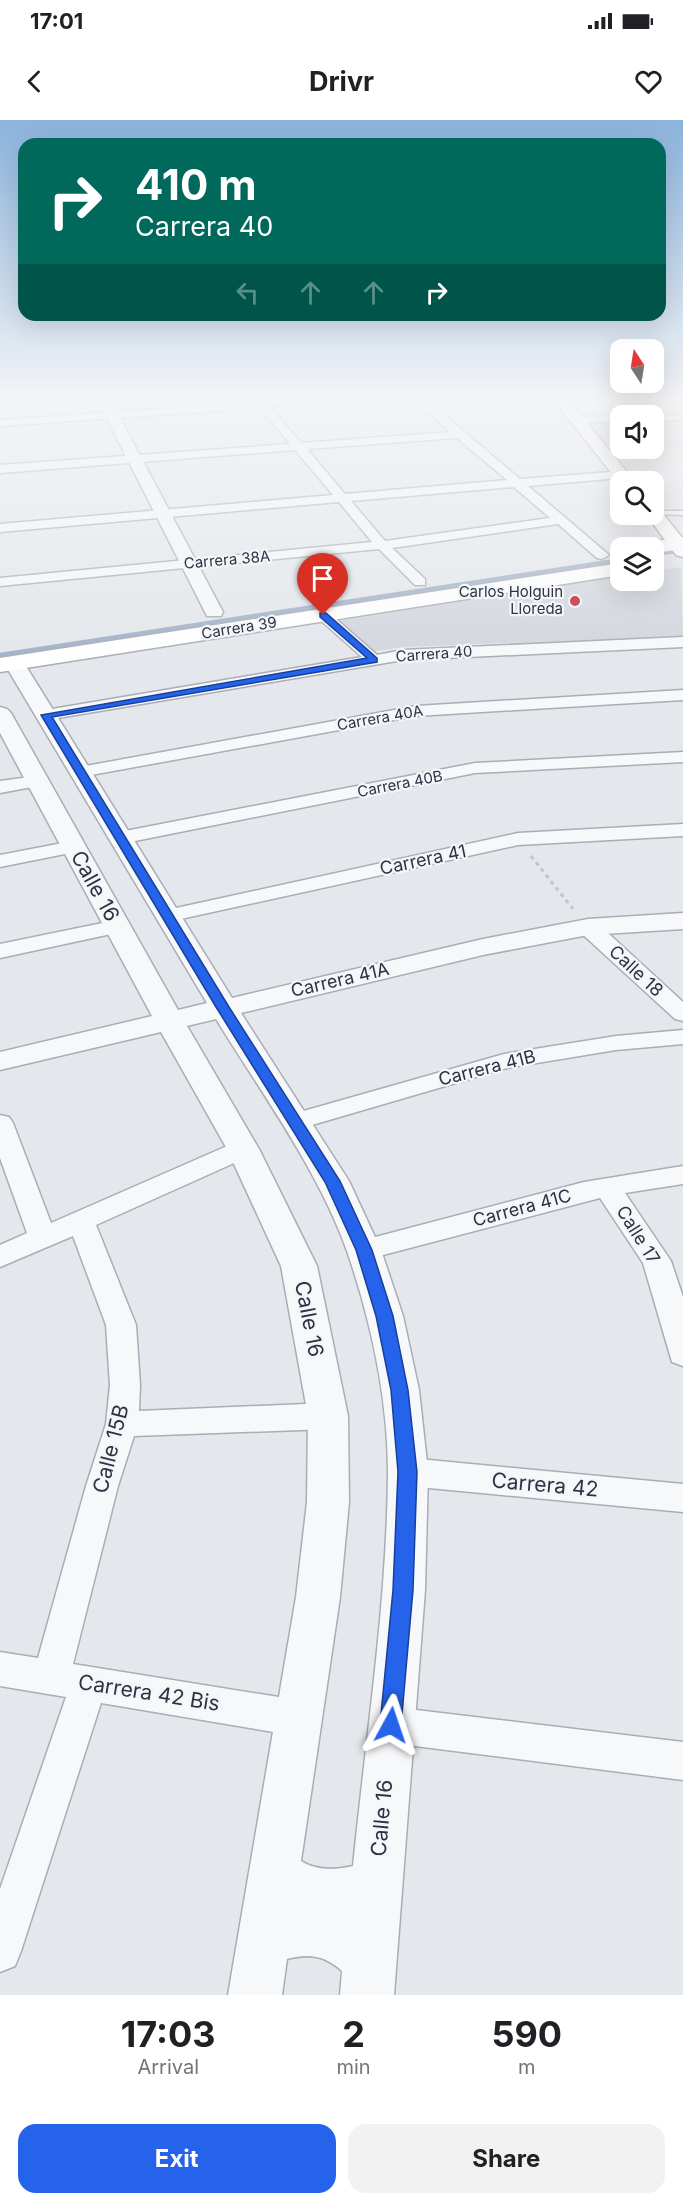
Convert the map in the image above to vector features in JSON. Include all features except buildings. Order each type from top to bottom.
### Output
[{"type":"main road","points":[[662,525],[681,549]]},
{"type":"main road","points":[[664,548],[681,549]]},
{"type":"main road","points":[[664,558],[681,549]]},
{"type":"main road","name":"Carrera 39","points":[[156,621],[610,553]]},
{"type":"main road","name":"Carrera 39","points":[[7,664],[610,571]]},
{"type":"street","points":[[149,486],[214,612]]},
{"type":"street","points":[[332,486],[382,545],[420,582]]},
{"type":"street","points":[[0,528],[478,486]]},
{"type":"street","points":[[523,486],[561,520],[610,552]]},
{"type":"street","name":"Carrera 38A","points":[[0,582],[382,545],[561,520]]},
{"type":"street","points":[[323,615],[374,660]]},
{"type":"street","name":"Carrera 40","points":[[46,715],[374,660],[434,653],[683,642]]},
{"type":"street","name":"Calle 16","points":[[7,664],[46,715],[167,916],[332,1181],[364,1250],[385,1316],[400,1390],[408,1472],[403,1590],[369,1977]]},
{"type":"street","name":"Carrera 40A","points":[[80,772],[427,709],[683,695]]},
{"type":"street","name":"Calle 16","points":[[0,715],[168,1020],[243,1149],[299,1266],[328,1416],[328,1502],[318,1597],[297,1718],[255,1995]]},
{"type":"street","name":"Carrera 40B","points":[[120,838],[475,768],[683,757]]},
{"type":"street","points":[[0,787],[37,780]]},
{"type":"street","name":"Carrera 41","points":[[167,916],[518,839],[683,830]]},
{"type":"street","points":[[0,861],[73,847]]},
{"type":"street","name":"Carrera 41A","points":[[0,1061],[483,947],[588,927],[683,921]]},
{"type":"street","points":[[0,951],[117,926]]},
{"type":"street","name":"Calle 18","points":[[588,927],[683,1014]]},
{"type":"street","name":"Carrera 41B","points":[[295,1122],[504,1061],[616,1043],[683,1037]]},
{"type":"street","points":[[0,1123],[43,1238]]},
{"type":"street","points":[[0,1257],[243,1149]]},
{"type":"street","name":"Carrera 41C","points":[[364,1250],[607,1187],[683,1175]]},
{"type":"street","name":"Calle 17","points":[[607,1187],[657,1261],[678,1326],[683,1354]]},
{"type":"street","name":"Calle 15B","points":[[0,1951],[70,1681],[102,1486],[122,1424],[125,1385],[121,1325],[81,1222]]},
{"type":"street","points":[[122,1424],[328,1416]]},
{"type":"street","name":"Carrera 42","points":[[408,1472],[683,1498]]},
{"type":"street","name":"Carrera 42 Bis","points":[[0,1669],[297,1718]]},
{"type":"street","points":[[391,1725],[683,1761]]},
{"type":"street","points":[[273,1873],[296,1888],[322,1896],[349,1894],[376,1885]]},
{"type":"street","points":[[263,1941],[291,1929],[320,1929],[347,1939],[369,1977]]},
{"type":"lane","points":[[664,514],[683,513]]},
{"type":"path","points":[[518,839],[588,927]]},
{"type":"shaded area","name":"Carlos Holguin Lloreda","points":[[681,567],[683,636],[403,647],[368,652],[338,621],[610,578],[610,591],[664,591],[664,570]]},
{"type":"waterway","points":[[664,553],[683,550]]},
{"type":"waterway","points":[[0,655],[610,562]]},
{"type":"place","name":"Carlos Holguin Lloreda","points":[[575,601]]},
{"type":"route","points":[[323,615],[374,660],[46,715],[223,1007],[332,1181],[364,1250],[385,1316],[400,1390],[408,1472],[403,1590],[391,1725]]}]
